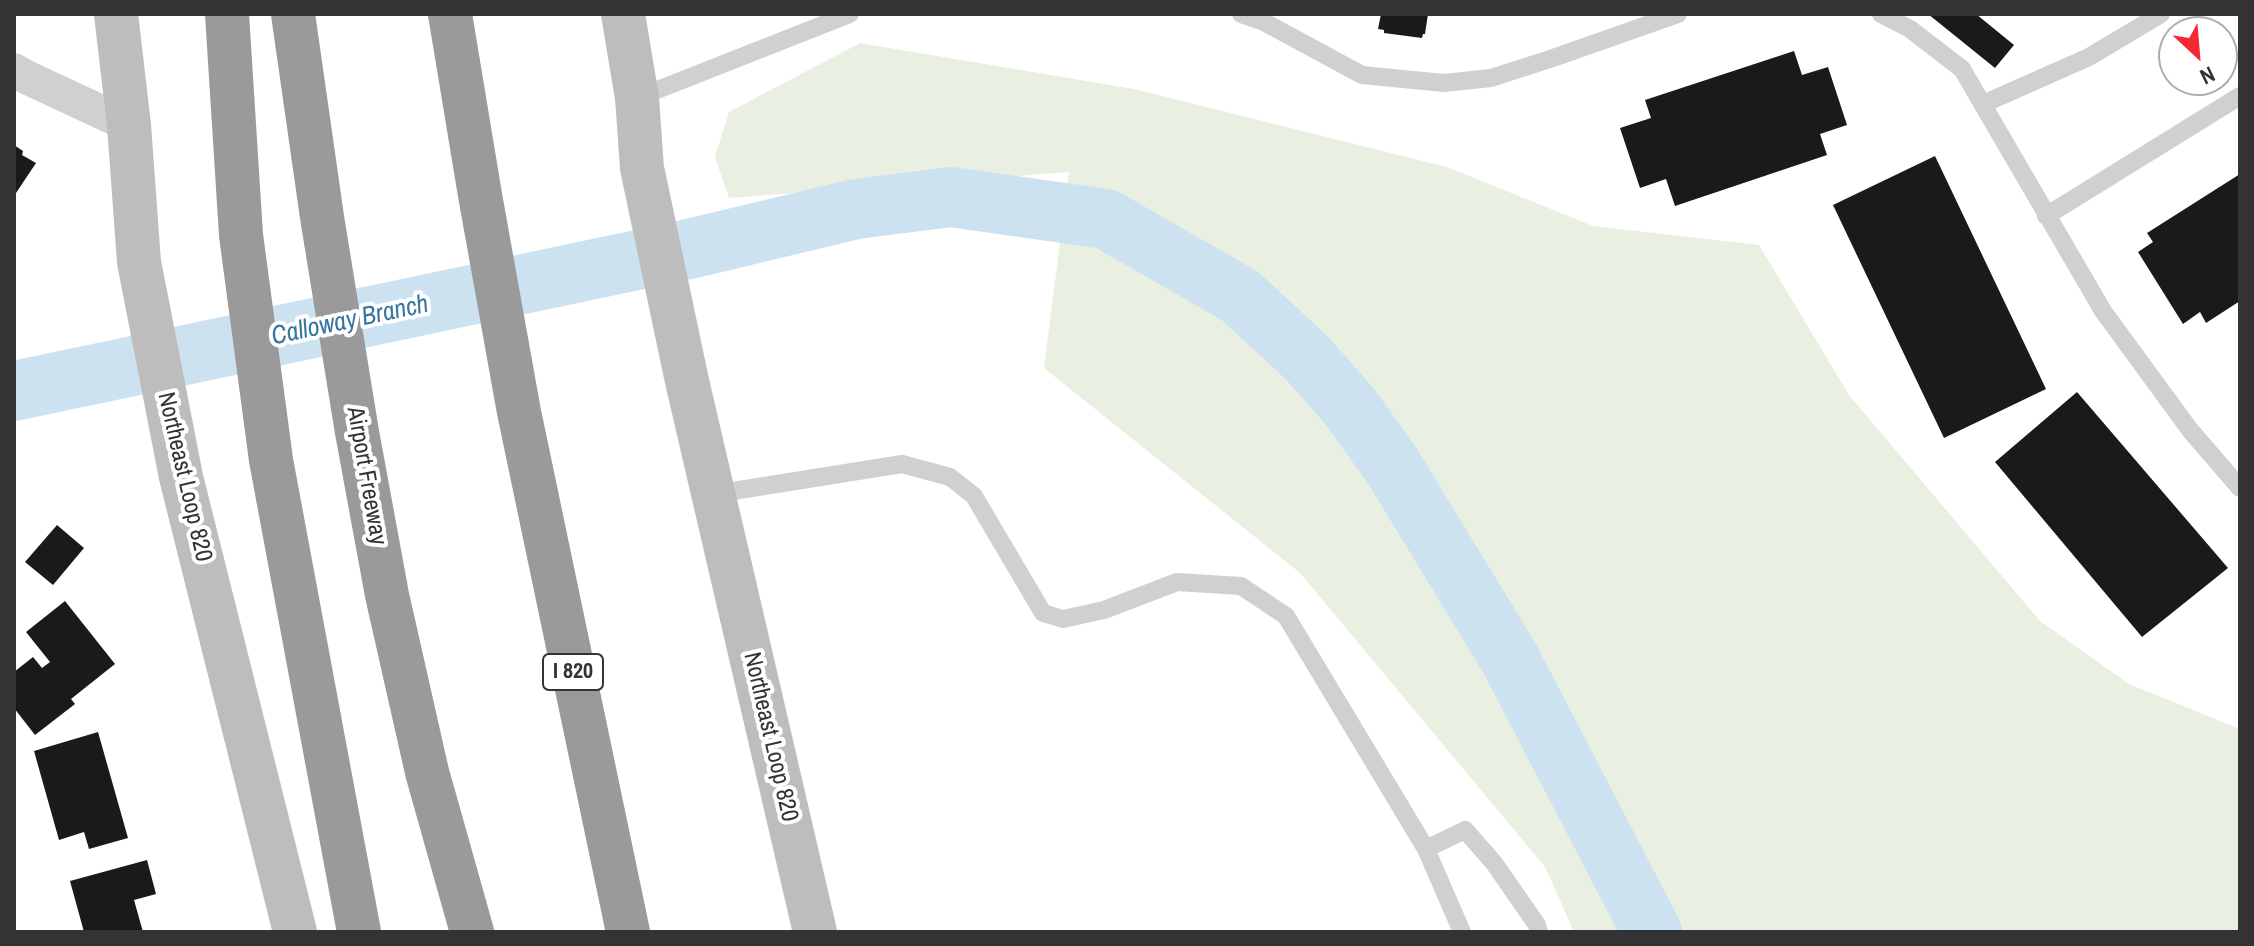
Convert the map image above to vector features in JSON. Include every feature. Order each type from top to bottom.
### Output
[{"type":"highway","points":[[227,14],[241,235],[271,460],[359,932]]},
{"type":"highway","name":"Airport Freeway","points":[[293,14],[322,217],[387,595],[421,742],[472,932]]},
{"type":"highway","name":"I 820","points":[[450,14],[519,412],[628,932]]},
{"type":"main road","name":"Northeast Loop 820","points":[[116,14],[129,125],[139,262],[181,477],[295,932]]},
{"type":"main road","name":"Northeast Loop 820","points":[[623,14],[637,98],[642,168],[687,381],[815,932]]},
{"type":"street","points":[[14,70],[129,125]]},
{"type":"lane","points":[[637,98],[850,14]]},
{"type":"lane","points":[[1241,14],[1265,18],[1362,75],[1444,83],[1491,78],[1678,14]]},
{"type":"lane","points":[[1881,14],[1910,29],[1962,69],[2103,311],[2190,430],[2240,488]]},
{"type":"lane","points":[[1983,104],[2089,57],[2161,14]]},
{"type":"lane","points":[[2046,216],[2240,96]]},
{"type":"lane","points":[[714,494],[902,464],[950,477],[974,496],[1043,613],[1063,619],[1104,610],[1177,582],[1241,586],[1286,616],[1426,849],[1462,932]]},
{"type":"lane","points":[[1426,849],[1465,830],[1494,863],[1539,932]]},
{"type":"green space","points":[[860,43],[1134,89],[1447,167],[1593,226],[1759,245],[1849,395],[2040,621],[2129,684],[2240,729],[2240,932],[1574,932],[1545,867],[1300,573],[1044,368],[1069,172],[729,198],[715,157],[729,112]]},
{"type":"building","points":[[1381,14],[1428,14],[1425,34],[1422,38],[1384,33],[1384,30],[1378,29]]},
{"type":"building","points":[[1928,14],[1976,14],[2014,45],[1995,68]]},
{"type":"building","points":[[1794,51],[1802,75],[1828,67],[1847,125],[1820,134],[1827,155],[1675,206],[1666,179],[1640,188],[1620,128],[1651,118],[1645,100]]},
{"type":"building","points":[[14,145],[23,151],[22,155],[36,163],[14,196]]},
{"type":"building","points":[[1935,156],[2046,389],[1944,438],[1833,205]]},
{"type":"building","points":[[2240,174],[2240,301],[2206,323],[2200,312],[2183,324],[2138,252],[2153,242],[2147,233]]},
{"type":"building","points":[[2077,392],[2228,568],[2142,637],[1995,462]]},
{"type":"building","points":[[57,525],[84,548],[53,585],[25,562]]},
{"type":"building","points":[[65,601],[115,664],[71,699],[75,704],[35,735],[14,708],[14,672],[33,657],[42,668],[50,662],[26,632]]},
{"type":"building","points":[[98,732],[128,838],[89,849],[84,832],[59,840],[34,751]]},
{"type":"building","points":[[147,860],[156,894],[134,900],[143,932],[84,932],[70,881]]},
{"type":"waterway","name":"Calloway Branch","points":[[14,391],[685,250],[856,209],[951,197],[1106,219],[1240,296],[1308,359],[1351,408],[1393,467],[1510,659],[1652,932]]}]
